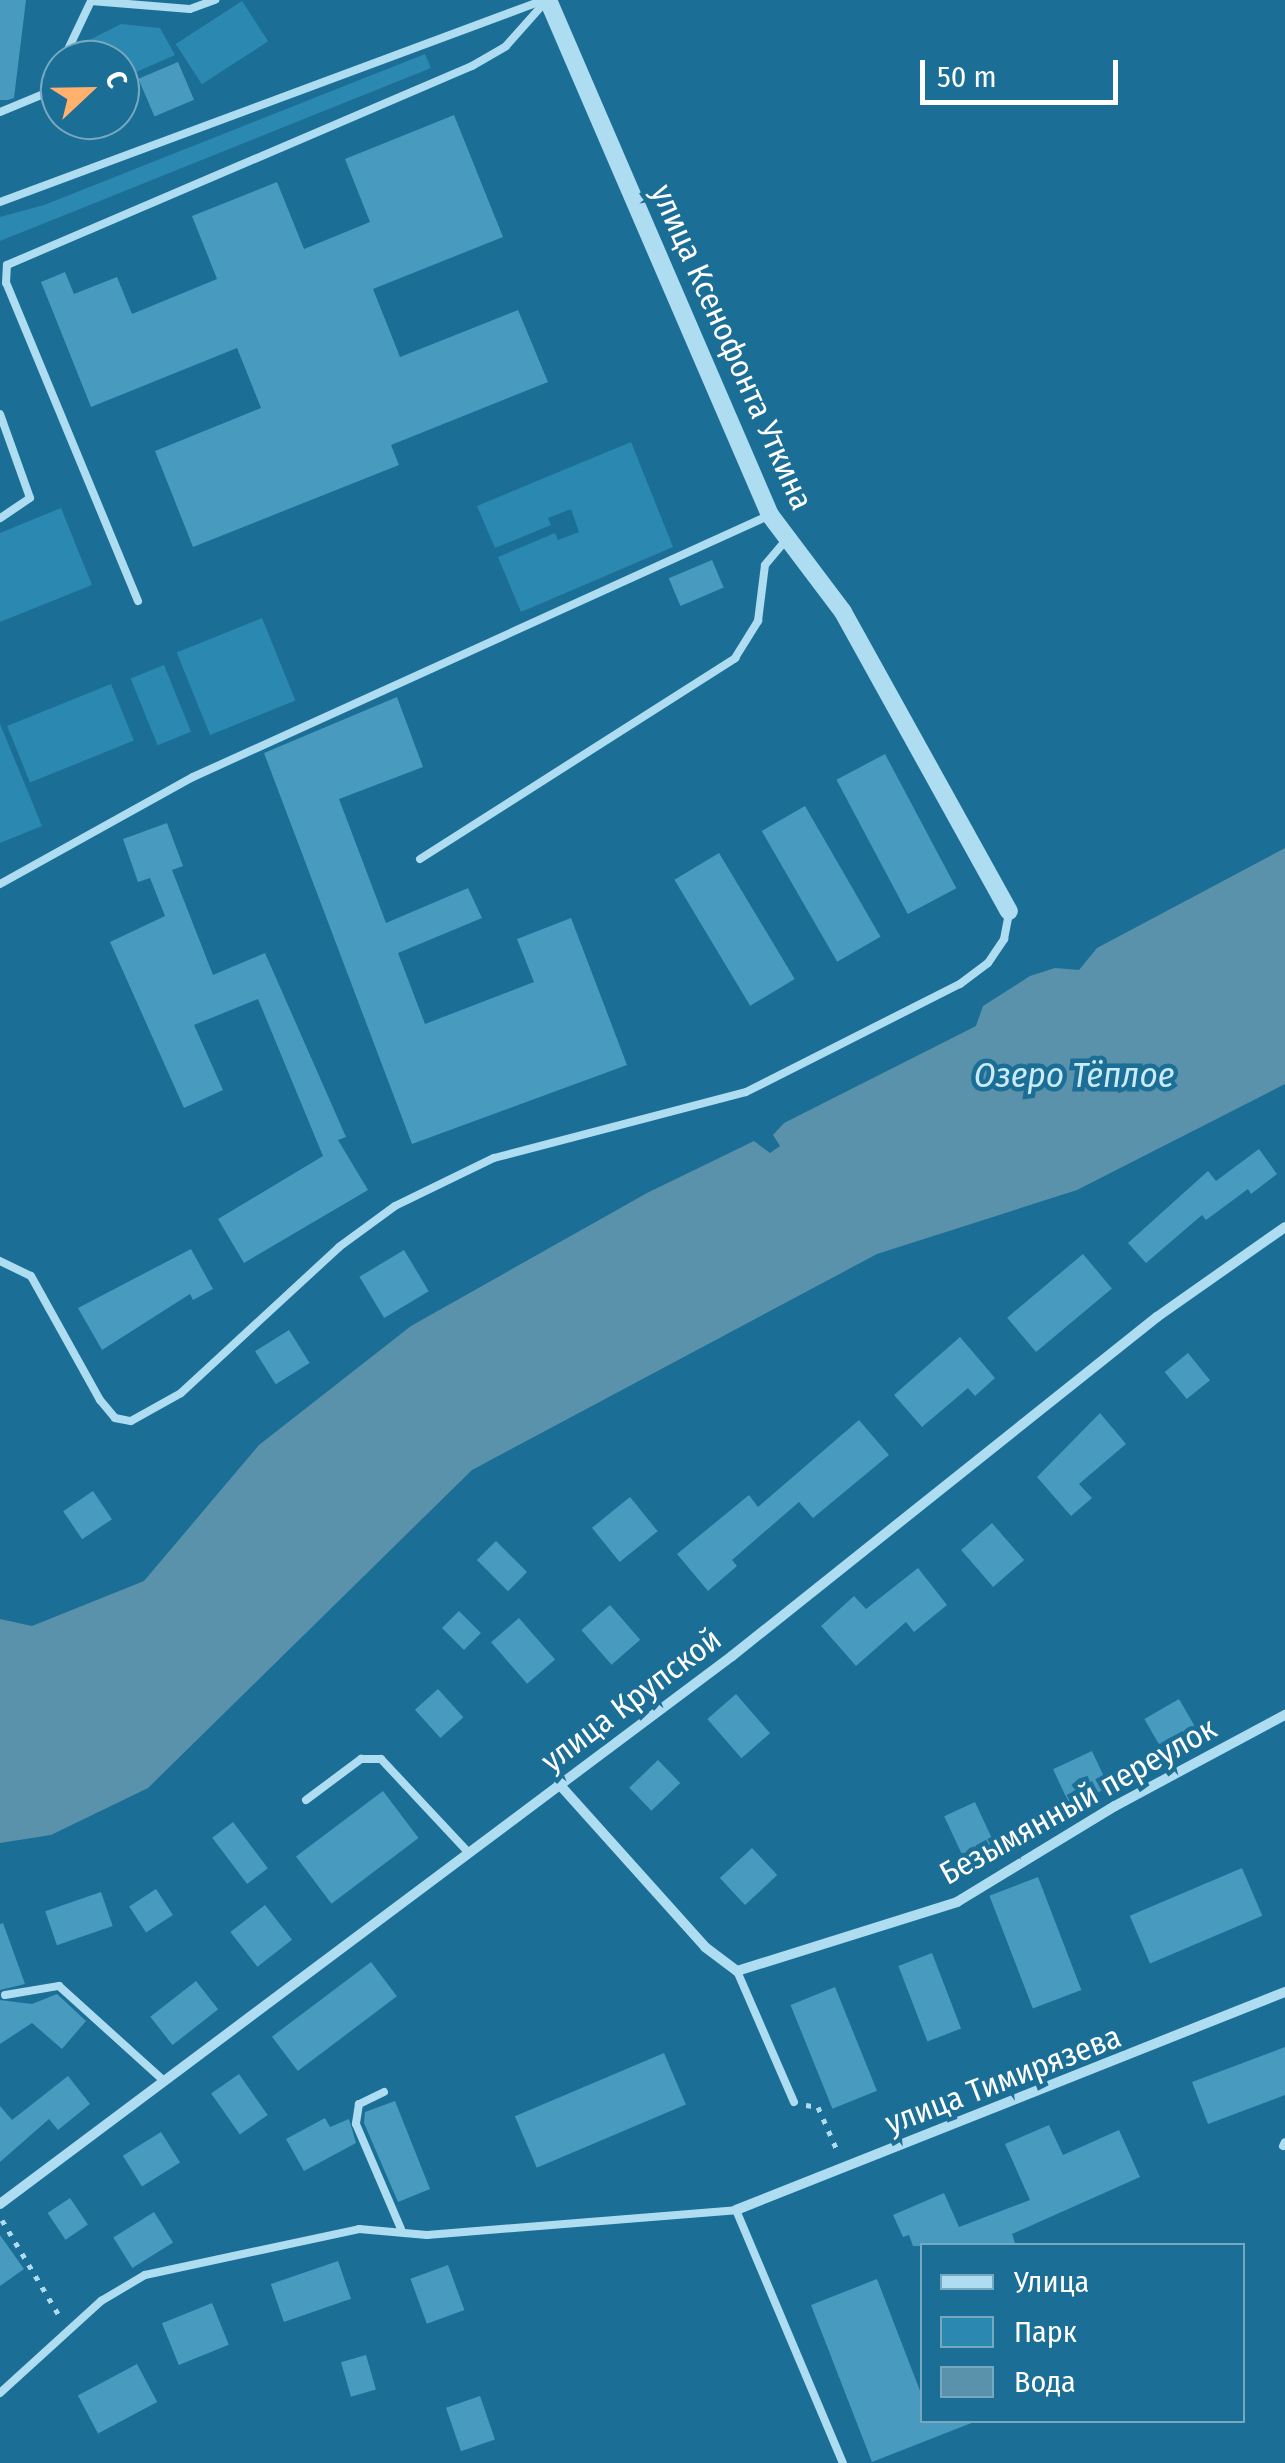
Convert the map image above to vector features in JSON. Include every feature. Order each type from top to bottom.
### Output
[{"type":"street","name":"улица Ксенофонта Уткина","points":[[546,0],[770,515],[844,612],[1009,911]]},
{"type":"street","name":"улица Крупской","points":[[0,2204],[732,1656],[1157,1317],[1285,1227]]},
{"type":"street","name":"Безымянный переулок","points":[[737,1971],[957,1902],[1116,1806],[1285,1714]]},
{"type":"street","points":[[560,1784],[705,1946],[737,1971]]},
{"type":"street","name":"улица Тимирязева","points":[[736,2210],[1285,1994]]},
{"type":"lane","points":[[72,40],[91,1],[190,10],[215,0]]},
{"type":"lane","points":[[0,202],[546,0]]},
{"type":"lane","points":[[138,601],[6,283],[7,266],[472,66],[506,46],[546,0]]},
{"type":"lane","points":[[0,112],[40,96]]},
{"type":"lane","points":[[0,414],[30,498],[0,518]]},
{"type":"lane","points":[[0,884],[193,777],[770,515]]},
{"type":"lane","points":[[420,859],[735,658],[758,621],[765,565],[786,540]]},
{"type":"lane","points":[[0,1261],[31,1276],[100,1400],[115,1418],[131,1421],[181,1393],[339,1247],[395,1206],[494,1158],[746,1092],[960,984],[988,964],[1004,939],[1009,911]]},
{"type":"lane","points":[[306,1800],[360,1759],[380,1759],[468,1852]]},
{"type":"lane","points":[[737,1971],[794,2102]]},
{"type":"lane","points":[[6,1995],[58,1986],[164,2081]]},
{"type":"lane","points":[[384,2092],[359,2104],[356,2124],[401,2229]]},
{"type":"lane","points":[[0,2393],[120,2286],[145,2275],[359,2229],[401,2229],[427,2234],[736,2210],[843,2463]]},
{"type":"path","points":[[794,2102],[818,2107],[845,2168]]},
{"type":"path","points":[[0,2217],[68,2330]]},
{"type":"green space","points":[[242,1],[268,41],[202,84],[176,44]]},
{"type":"green space","points":[[121,24],[160,28],[175,55],[140,70],[140,40],[89,40]]},
{"type":"green space","points":[[425,54],[431,68],[0,241],[0,217],[44,205]]},
{"type":"green space","points":[[631,442],[673,547],[521,612],[498,557],[555,533],[558,540],[579,532],[571,509],[548,518],[551,525],[495,548],[477,506]]},
{"type":"green space","points":[[61,508],[92,585],[0,622],[0,533]]},
{"type":"green space","points":[[262,618],[295,701],[210,735],[177,652]]},
{"type":"green space","points":[[164,665],[191,732],[158,745],[131,678]]},
{"type":"green space","points":[[111,684],[134,741],[30,783],[7,726]]},
{"type":"green space","points":[[0,724],[42,826],[0,843]]},
{"type":"water","name":"Озеро Тёплое","points":[[1285,848],[1285,1084],[1077,1190],[877,1254],[472,1470],[148,1788],[51,1835],[0,1843],[0,1619],[32,1626],[144,1581],[259,1445],[411,1326],[647,1193],[754,1141],[770,1153],[780,1146],[773,1135],[784,1123],[976,1026],[983,1006],[1030,976],[1055,968],[1079,970],[1097,948]]},
{"type":"building","points":[[0,0],[26,0],[14,98],[8,100],[0,100]]},
{"type":"building","points":[[178,62],[194,100],[154,117],[140,78]]},
{"type":"building","points":[[454,115],[503,237],[373,289],[400,357],[518,310],[548,382],[391,445],[399,465],[193,547],[155,451],[261,408],[237,348],[91,407],[41,282],[65,272],[74,294],[117,277],[132,314],[217,279],[192,216],[277,182],[304,249],[370,222],[345,159]]},
{"type":"building","points":[[712,560],[724,588],[680,606],[669,578]]},
{"type":"building","points":[[397,697],[423,767],[339,799],[386,923],[468,888],[482,918],[398,953],[425,1024],[534,982],[517,939],[571,918],[627,1065],[412,1144],[264,753]]},
{"type":"building","points":[[885,754],[956,888],[908,914],[836,780]]},
{"type":"building","points":[[805,806],[881,937],[837,962],[762,831]]},
{"type":"building","points":[[167,823],[183,866],[172,870],[213,975],[265,953],[346,1137],[338,1140],[368,1190],[244,1263],[218,1219],[323,1156],[258,999],[194,1025],[223,1090],[184,1108],[110,942],[165,916],[150,878],[138,882],[123,839]]},
{"type":"building","points":[[719,853],[795,979],[750,1006],[674,880]]},
{"type":"building","points":[[1259,1149],[1277,1174],[1251,1194],[1248,1189],[1206,1220],[1202,1215],[1146,1263],[1128,1243],[1208,1171],[1216,1181]]},
{"type":"building","points":[[191,1249],[213,1289],[193,1300],[190,1294],[102,1350],[78,1308]]},
{"type":"building","points":[[404,1250],[429,1291],[384,1318],[359,1277]]},
{"type":"building","points":[[1083,1254],[1112,1288],[1036,1352],[1007,1318]]},
{"type":"building","points":[[289,1330],[310,1363],[276,1384],[255,1351]]},
{"type":"building","points":[[960,1337],[995,1378],[975,1396],[968,1388],[922,1427],[894,1395]]},
{"type":"building","points":[[1188,1353],[1210,1380],[1187,1399],[1165,1372]]},
{"type":"building","points":[[1100,1413],[1126,1444],[1079,1484],[1092,1498],[1071,1516],[1037,1477]]},
{"type":"building","points":[[859,1420],[889,1455],[813,1518],[799,1502],[732,1560],[737,1566],[708,1591],[677,1554],[749,1495],[758,1507]]},
{"type":"building","points":[[93,1491],[112,1519],[82,1539],[63,1511]]},
{"type":"building","points":[[630,1497],[658,1531],[620,1562],[592,1528]]},
{"type":"building","points":[[992,1523],[1024,1560],[993,1587],[961,1550]]},
{"type":"building","points":[[496,1541],[527,1572],[508,1591],[477,1560]]},
{"type":"building","points":[[918,1568],[947,1605],[914,1632],[906,1622],[856,1666],[821,1626],[854,1596],[866,1609]]},
{"type":"building","points":[[610,1605],[640,1640],[611,1665],[581,1630]]},
{"type":"building","points":[[459,1611],[481,1633],[464,1650],[442,1628]]},
{"type":"building","points":[[519,1618],[555,1660],[527,1684],[491,1642]]},
{"type":"building","points":[[438,1689],[463,1717],[440,1738],[415,1710]]},
{"type":"building","points":[[736,1694],[770,1733],[741,1758],[707,1719]]},
{"type":"building","points":[[1179,1699],[1202,1739],[1167,1759],[1144,1719]]},
{"type":"building","points":[[1092,1751],[1109,1787],[1070,1805],[1053,1769]]},
{"type":"building","points":[[658,1760],[680,1783],[651,1811],[629,1788]]},
{"type":"building","points":[[383,1791],[419,1838],[331,1904],[296,1857]]},
{"type":"building","points":[[975,1802],[997,1848],[966,1863],[944,1816]]},
{"type":"building","points":[[233,1822],[268,1868],[247,1884],[212,1838]]},
{"type":"building","points":[[752,1848],[777,1875],[745,1905],[720,1878]]},
{"type":"building","points":[[1242,1868],[1262,1916],[1150,1964],[1130,1916]]},
{"type":"building","points":[[1038,1877],[1081,1990],[1033,2009],[989,1896]]},
{"type":"building","points":[[156,1889],[173,1915],[146,1932],[129,1906]]},
{"type":"building","points":[[101,1892],[113,1926],[57,1945],[45,1911]]},
{"type":"building","points":[[265,1905],[292,1940],[257,1967],[230,1932]]},
{"type":"building","points":[[3,1923],[25,1984],[0,1990],[0,1924]]},
{"type":"building","points":[[932,1953],[961,2029],[927,2042],[898,1966]]},
{"type":"building","points":[[371,1962],[397,1996],[298,2071],[272,2037]]},
{"type":"building","points":[[196,1981],[218,2009],[172,2045],[150,2017]]},
{"type":"building","points":[[835,1987],[877,2091],[832,2109],[790,2005]]},
{"type":"building","points":[[57,1994],[86,2021],[62,2049],[32,2023],[0,2044],[0,2000],[32,2004]]},
{"type":"building","points":[[1285,2047],[1285,2095],[1208,2124],[1192,2082]]},
{"type":"building","points":[[664,2053],[686,2105],[537,2168],[515,2116]]},
{"type":"building","points":[[239,2074],[268,2115],[240,2134],[211,2094]]},
{"type":"building","points":[[68,2076],[90,2104],[58,2130],[49,2119],[0,2162],[0,2106],[12,2120]]},
{"type":"building","points":[[395,2101],[430,2189],[398,2202],[364,2123],[365,2112]]},
{"type":"building","points":[[325,2118],[330,2127],[349,2119],[356,2143],[304,2171],[286,2139]]},
{"type":"building","points":[[1049,2125],[1063,2155],[1119,2130],[1140,2177],[1012,2234],[1015,2243],[913,2246],[909,2235],[903,2237],[893,2215],[944,2193],[959,2227],[1030,2200],[1005,2144]]},
{"type":"building","points":[[161,2132],[180,2163],[142,2186],[123,2156]]},
{"type":"building","points":[[70,2198],[88,2225],[66,2240],[48,2213]]},
{"type":"building","points":[[154,2212],[173,2243],[132,2268],[113,2237]]},
{"type":"building","points":[[0,2235],[24,2269],[0,2286]]},
{"type":"building","points":[[338,2261],[351,2299],[284,2322],[271,2284]]},
{"type":"building","points":[[448,2265],[464,2310],[427,2324],[410,2279]]},
{"type":"building","points":[[877,2279],[920,2391],[920,2423],[971,2423],[872,2462],[811,2305]]},
{"type":"building","points":[[212,2303],[229,2345],[179,2365],[162,2323]]},
{"type":"building","points":[[366,2355],[376,2390],[351,2397],[341,2362]]},
{"type":"building","points":[[137,2364],[157,2402],[98,2433],[78,2395]]},
{"type":"building","points":[[480,2396],[495,2439],[461,2451],[446,2408]]}]
